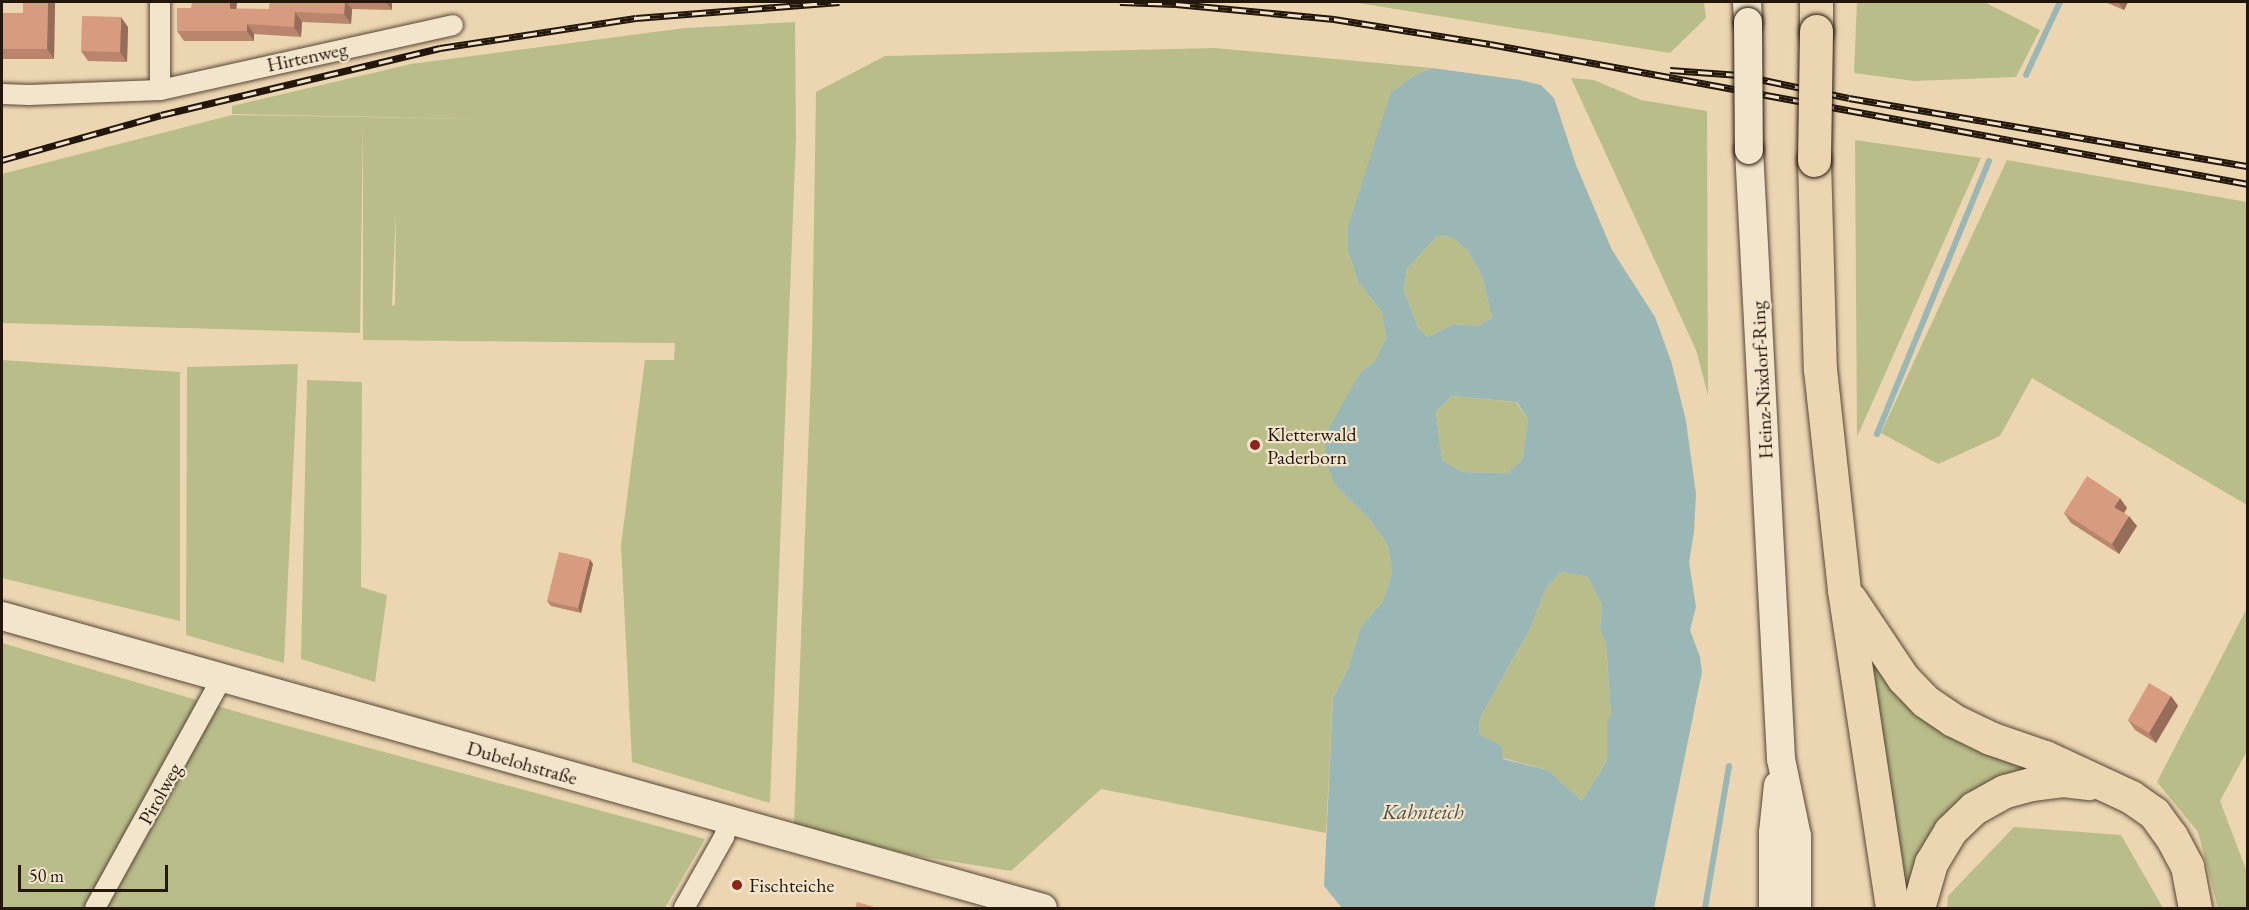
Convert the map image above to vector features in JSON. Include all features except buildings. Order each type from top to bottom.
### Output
[{"type":"highway","points":[[1816,16],[1814,160],[1820,369],[1844,590],[1892,909]]},
{"type":"highway","points":[[1844,590],[1903,678],[1925,701],[1972,729],[2045,757],[2104,784],[2131,797],[2154,813],[2171,836],[2187,866],[2195,909]]},
{"type":"highway","points":[[1918,909],[1931,863],[1950,831],[1974,808],[2005,791],[2031,784],[2063,780],[2104,784]]},
{"type":"main road","name":"Heinz-Nixdorf-Ring","points":[[1747,12],[1749,150],[1781,759],[1797,836],[1797,909]]},
{"type":"main road","name":"Dubelohstraße","points":[[2,616],[1043,909]]},
{"type":"main road","name":"Heinz-Nixdorf-Ring","points":[[1773,909],[1773,833],[1781,759]]},
{"type":"street","points":[[160,2],[160,90]]},
{"type":"street","name":"Hirtenweg","points":[[2,94],[160,90],[453,25]]},
{"type":"street","name":"Pirolweg","points":[[95,909],[222,678]]},
{"type":"street","points":[[684,909],[724,837],[729,820]]},
{"type":"green space","points":[[1352,2],[1704,2],[1706,18],[1670,53]]},
{"type":"green space","points":[[1857,2],[1984,2],[2040,30],[2016,77],[1914,81],[1854,73]]},
{"type":"green space","points":[[795,22],[796,138],[770,803],[632,762],[621,545],[645,360],[674,360],[675,343],[363,340],[363,122],[360,333],[2,323],[2,174],[232,115],[540,120],[232,114],[232,106],[411,64],[685,28]],"holes":[[[396,211],[395,305],[392,305]]]},
{"type":"green space","points":[[1215,48],[1432,68],[1413,76],[1391,92],[1348,251],[1358,282],[1382,312],[1386,338],[1374,362],[1360,373],[1335,485],[1370,520],[1388,546],[1392,573],[1383,601],[1360,628],[1348,669],[1333,697],[1326,833],[1101,789],[1011,871],[912,855],[794,825],[812,346],[816,92],[885,56]]},
{"type":"green space","points":[[1571,78],[1594,80],[1641,100],[1707,111],[1708,395],[1696,350]]},
{"type":"green space","points":[[1855,140],[1981,158],[1857,437]]},
{"type":"green space","points":[[2007,160],[2247,202],[2247,505],[2032,378],[2000,436],[1938,464],[1881,433]]},
{"type":"green space","points":[[1437,236],[1452,237],[1468,251],[1482,276],[1492,318],[1478,326],[1454,324],[1428,337],[1418,328],[1404,290],[1407,269]]},
{"type":"green space","points":[[2,360],[180,372],[180,621],[2,578]]},
{"type":"green space","points":[[298,364],[284,663],[186,635],[187,367]]},
{"type":"green space","points":[[307,380],[362,382],[361,587],[387,595],[375,682],[301,659]]},
{"type":"green space","points":[[1452,396],[1516,402],[1528,419],[1522,460],[1507,473],[1462,472],[1442,460],[1436,412]]},
{"type":"green space","points":[[1561,572],[1588,577],[1602,605],[1600,627],[1606,644],[1611,715],[1607,721],[1607,760],[1582,801],[1548,770],[1503,758],[1479,735],[1480,718],[1530,629],[1546,588]]},
{"type":"green space","points":[[2247,608],[2247,751],[2220,801],[2247,872],[2247,908],[2218,908],[2198,832],[2157,782]]},
{"type":"green space","points":[[2,643],[255,717],[705,839],[665,908],[2,908]]},
{"type":"green space","points":[[1871,661],[1876,661],[2061,772],[2004,782],[1906,908]]},
{"type":"green space","points":[[2014,827],[2121,835],[2163,908],[1947,908],[1948,896]]},
{"type":"water","name":"Kahnteich","points":[[1432,68],[1520,80],[1541,85],[1554,98],[1576,165],[1612,250],[1655,317],[1671,361],[1686,421],[1696,494],[1694,532],[1689,562],[1696,607],[1690,630],[1700,657],[1702,672],[1654,908],[1342,908],[1324,886],[1333,697],[1348,669],[1360,628],[1383,601],[1392,573],[1388,546],[1370,520],[1335,485],[1325,458],[1326,433],[1360,373],[1374,362],[1386,338],[1382,312],[1358,282],[1348,251],[1348,227],[1391,92],[1413,76]],"holes":[[[1437,236],[1452,237],[1468,251],[1482,276],[1492,318],[1478,326],[1454,324],[1428,337],[1418,328],[1404,290],[1407,269]],[[1452,396],[1517,402],[1528,419],[1522,460],[1507,473],[1462,472],[1442,460],[1436,412]],[[1561,572],[1588,577],[1602,605],[1600,628],[1606,644],[1611,715],[1607,721],[1607,760],[1582,801],[1548,770],[1503,759],[1501,746],[1479,734],[1480,718],[1530,629],[1546,588]]]},
{"type":"waterway","points":[[2026,75],[2060,2]]},
{"type":"waterway","points":[[1877,434],[1989,161]]},
{"type":"waterway","points":[[1705,908],[1729,766]]},
{"type":"railway","points":[[2,160],[161,115],[440,48],[636,18],[839,2]]},
{"type":"railway","points":[[1120,2],[1176,4],[1334,19],[1490,44],[2248,184]]},
{"type":"railway","points":[[1670,70],[1740,75],[1849,98],[2248,166]]},
{"type":"place","name":"Kletterwald Paderborn","points":[[1255,445]]},
{"type":"place","name":"Fischteiche","points":[[737,885]]}]
